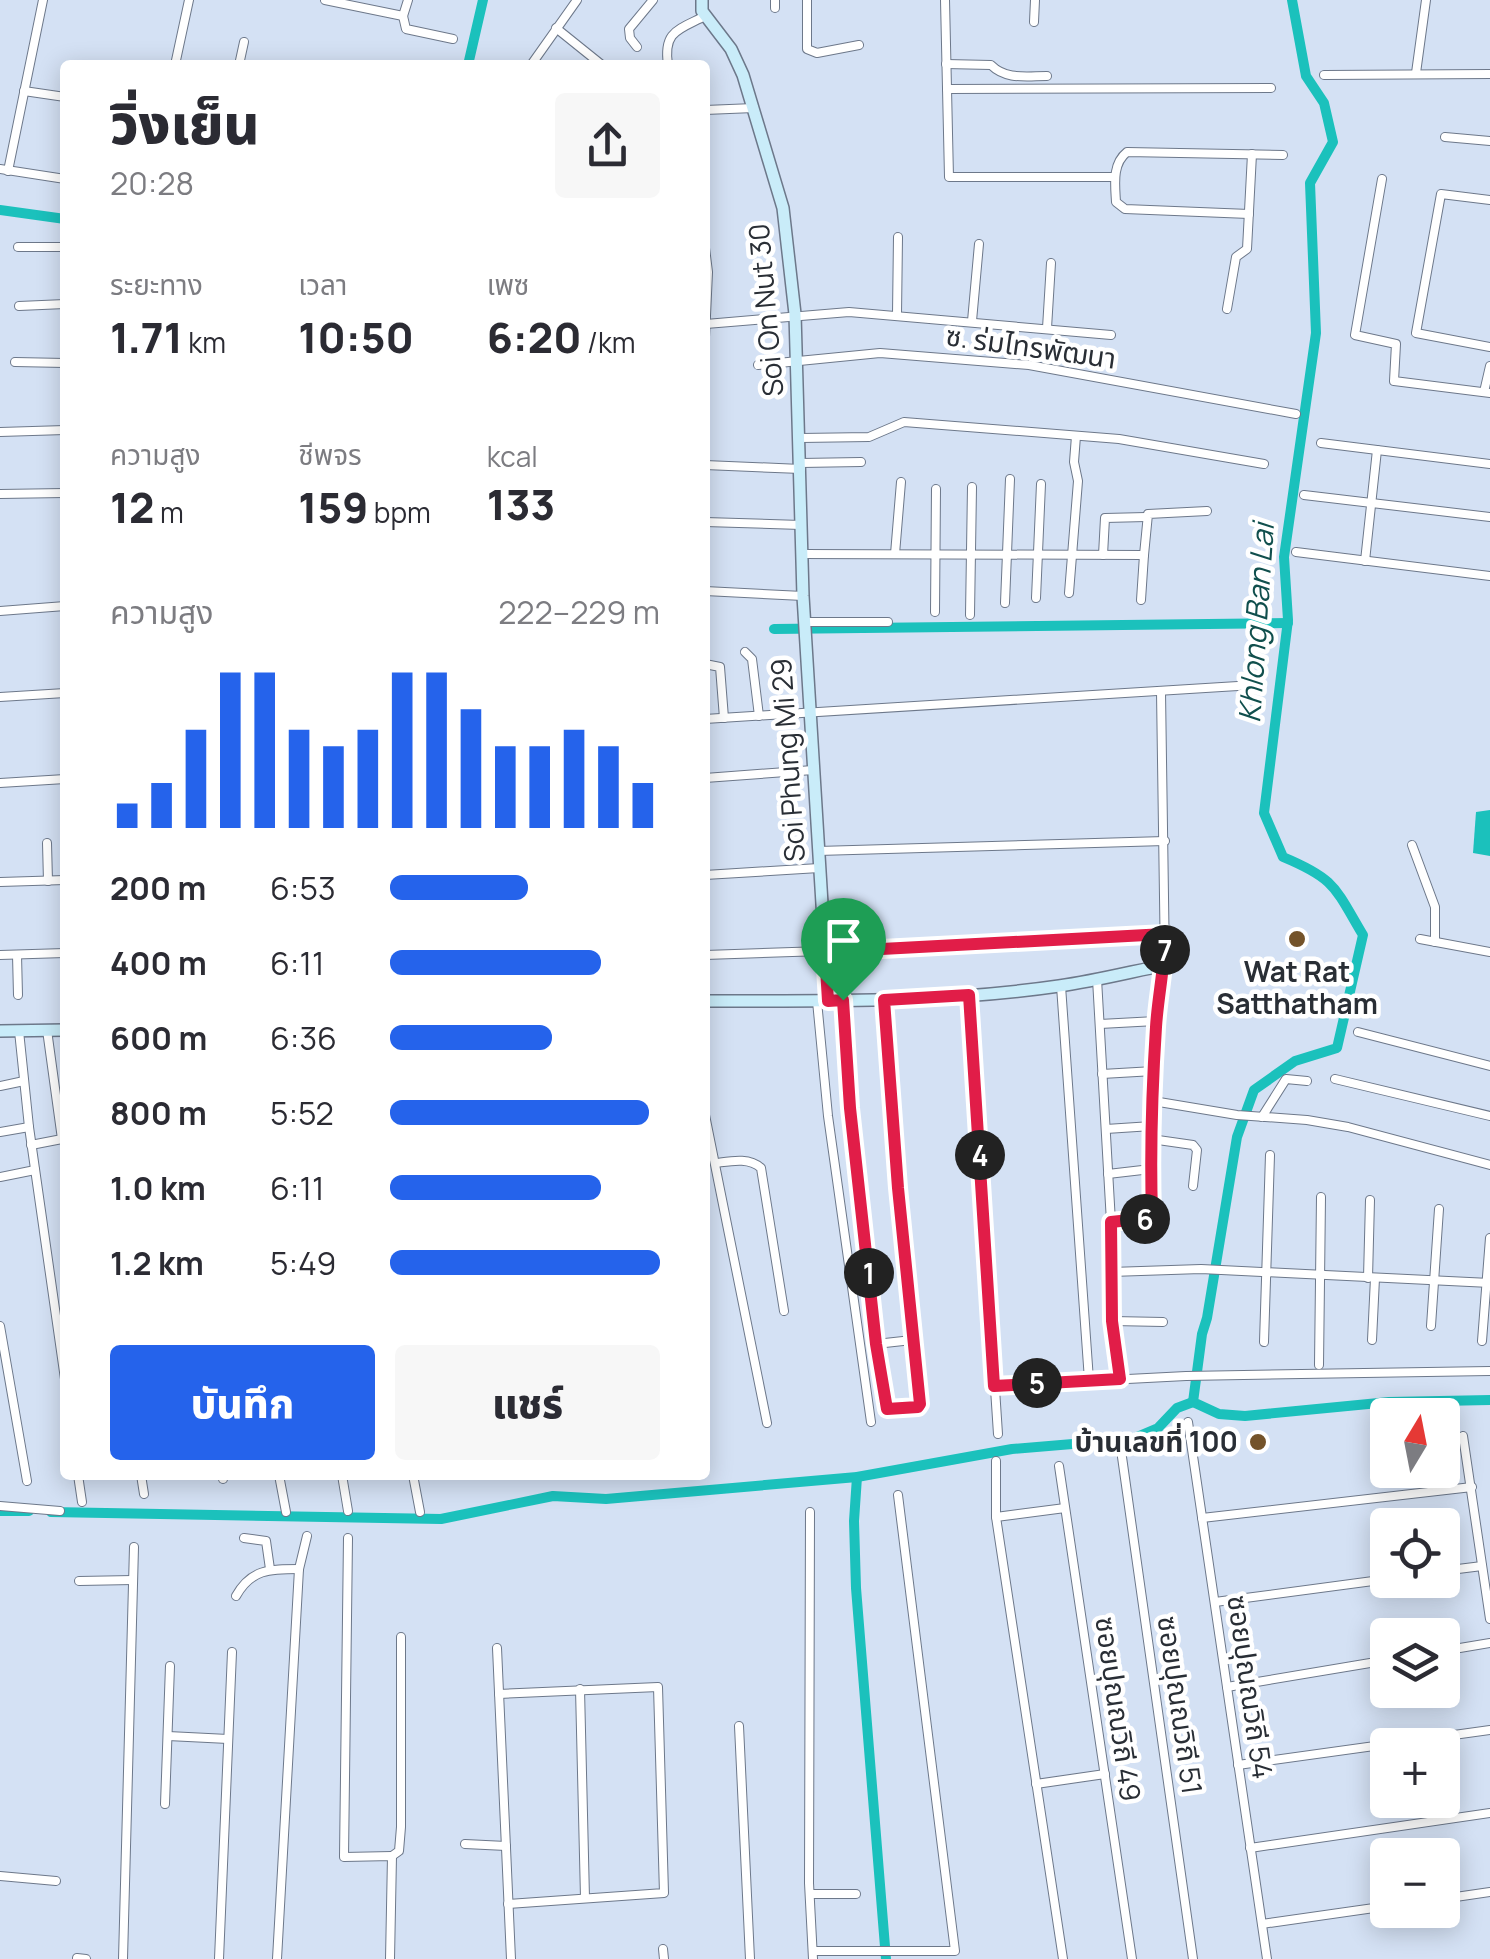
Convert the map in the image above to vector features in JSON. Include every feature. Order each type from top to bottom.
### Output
[{"type":"street","points":[[43,0],[4,170],[60,178]]},
{"type":"street","points":[[175,60],[189,0]]},
{"type":"street","points":[[325,0],[403,16]]},
{"type":"street","points":[[408,0],[403,16],[406,29],[453,39]]},
{"type":"street","points":[[534,60],[578,0]]},
{"type":"street","points":[[637,47],[630,38],[630,29],[654,0]]},
{"type":"street","name":"Soi On Nut 30","points":[[702,0],[700,6],[705,16],[731,50],[754,108],[783,208],[795,314],[805,628]]},
{"type":"street","points":[[807,0],[807,49],[817,53],[859,46]]},
{"type":"street","points":[[944,0],[949,178],[1115,178]]},
{"type":"street","points":[[1034,22],[1035,0]]},
{"type":"street","points":[[1416,72],[1426,0]]},
{"type":"street","points":[[668,60],[666,42],[671,35],[705,16]]},
{"type":"street","points":[[556,28],[596,60]]},
{"type":"street","points":[[241,60],[244,42]]},
{"type":"street","points":[[946,64],[991,65],[998,73],[1010,76],[1046,76]]},
{"type":"street","points":[[1324,75],[1490,74]]},
{"type":"street","points":[[947,89],[1270,88]]},
{"type":"street","points":[[24,90],[60,96]]},
{"type":"street","points":[[710,110],[754,108]]},
{"type":"street","points":[[1445,137],[1490,141]]},
{"type":"street","points":[[1250,214],[1125,209],[1116,202],[1118,161],[1127,152],[1283,155]]},
{"type":"street","points":[[1227,309],[1236,257],[1247,249],[1252,154]]},
{"type":"street","points":[[1382,178],[1355,335],[1396,344],[1394,381],[1487,393],[1490,366]]},
{"type":"street","points":[[1490,200],[1441,194],[1416,333],[1490,347]]},
{"type":"street","points":[[897,314],[898,237]]},
{"type":"street","points":[[972,321],[979,244]]},
{"type":"street","points":[[18,247],[60,246]]},
{"type":"street","points":[[1047,328],[1051,263]]},
{"type":"street","points":[[19,306],[60,304]]},
{"type":"street","points":[[710,324],[795,314],[897,314],[1111,336]]},
{"type":"street","name":"ซ. ร่มไทรพัฒนา","points":[[758,365],[880,353],[1030,365],[1296,414]]},
{"type":"street","points":[[15,362],[60,363]]},
{"type":"street","points":[[800,438],[870,437],[904,422],[1119,439],[1264,464]]},
{"type":"street","points":[[0,432],[60,430]]},
{"type":"street","points":[[1069,593],[1078,482],[1074,462],[1076,436]]},
{"type":"street","points":[[1321,444],[1490,464]]},
{"type":"street","points":[[1365,561],[1377,450]]},
{"type":"street","points":[[710,464],[801,466],[860,462]]},
{"type":"street","points":[[1005,604],[1010,479]]},
{"type":"street","points":[[895,554],[901,482]]},
{"type":"street","points":[[1036,598],[1041,484]]},
{"type":"street","points":[[970,614],[972,487]]},
{"type":"street","points":[[935,612],[936,490]]},
{"type":"street","points":[[0,494],[60,493]]},
{"type":"street","points":[[1304,495],[1490,517]]},
{"type":"street","points":[[1103,555],[1105,518],[1208,511]]},
{"type":"street","points":[[1141,600],[1146,517]]},
{"type":"street","points":[[710,522],[802,525]]},
{"type":"street","points":[[1296,552],[1490,576]]},
{"type":"street","points":[[803,554],[1144,556]]},
{"type":"street","points":[[710,590],[803,596]]},
{"type":"street","points":[[0,611],[60,606]]},
{"type":"street","points":[[805,628],[888,622]]},
{"type":"street","name":"Soi Phung Mi 29","points":[[805,628],[825,952],[822,1001]]},
{"type":"street","points":[[745,652],[752,659],[759,716]]},
{"type":"street","points":[[710,665],[720,667],[724,718]]},
{"type":"street","points":[[710,719],[1254,685]]},
{"type":"street","points":[[0,697],[60,692]]},
{"type":"street","points":[[1111,1222],[1150,1217],[1156,1021],[1165,965],[1161,692]]},
{"type":"street","points":[[710,778],[813,770]]},
{"type":"street","points":[[0,783],[60,779]]},
{"type":"street","points":[[818,850],[1165,840]]},
{"type":"street","points":[[48,843],[48,881]]},
{"type":"street","points":[[1412,845],[1435,908],[1436,942]]},
{"type":"street","points":[[710,874],[820,868]]},
{"type":"street","points":[[0,882],[60,880]]},
{"type":"street","points":[[710,955],[1165,934]]},
{"type":"street","points":[[1420,939],[1490,952]]},
{"type":"street","points":[[0,956],[60,952]]},
{"type":"street","points":[[17,955],[18,995]]},
{"type":"street","points":[[710,1001],[884,1000],[969,995],[1061,986],[1165,965]]},
{"type":"street","points":[[1097,978],[1111,1222],[1112,1321],[1120,1379]]},
{"type":"street","points":[[1061,986],[1090,1380]]},
{"type":"street","points":[[969,995],[998,1434]]},
{"type":"street","points":[[843,1000],[850,1108],[885,1408],[918,1407],[920,1394],[912,1340],[884,1000]]},
{"type":"street","points":[[822,1001],[828,1116],[871,1422]]},
{"type":"street","points":[[1100,1024],[1156,1021]]},
{"type":"street","points":[[47,1030],[60,1124]]},
{"type":"street","points":[[0,1031],[60,1030]]},
{"type":"street","points":[[20,1031],[29,1127],[60,1342]]},
{"type":"street","points":[[1358,1032],[1490,1066]]},
{"type":"street","points":[[1102,1074],[1154,1070]]},
{"type":"street","points":[[1335,1079],[1490,1116]]},
{"type":"street","points":[[1262,1117],[1286,1080],[1307,1081]]},
{"type":"street","points":[[0,1086],[24,1081]]},
{"type":"street","points":[[1153,1101],[1358,1129],[1490,1165]]},
{"type":"street","points":[[1106,1129],[1152,1126]]},
{"type":"street","points":[[0,1132],[29,1127]]},
{"type":"street","points":[[710,1137],[768,1423]]},
{"type":"street","points":[[32,1145],[60,1139]]},
{"type":"street","points":[[1152,1139],[1193,1145],[1193,1186]]},
{"type":"street","points":[[1264,1342],[1270,1155]]},
{"type":"street","points":[[716,1163],[742,1161],[761,1168],[784,1311]]},
{"type":"street","points":[[1108,1174],[1151,1169]]},
{"type":"street","points":[[0,1177],[35,1170]]},
{"type":"street","points":[[1319,1366],[1321,1197]]},
{"type":"street","points":[[1370,1200],[1372,1340]]},
{"type":"street","points":[[1431,1326],[1439,1210]]},
{"type":"street","points":[[1482,1341],[1490,1238]]},
{"type":"street","points":[[1111,1272],[1201,1269],[1488,1283]]},
{"type":"street","points":[[54,1297],[60,1296]]},
{"type":"street","points":[[1112,1321],[1163,1322]]},
{"type":"street","points":[[0,1326],[27,1481]]},
{"type":"street","points":[[876,1344],[912,1340]]},
{"type":"street","points":[[994,1386],[1186,1376],[1490,1372]]},
{"type":"street","name":"ซอยปุณณวิถี 54","points":[[1188,1422],[1267,1959]]},
{"type":"street","points":[[1463,1436],[1490,1619]]},
{"type":"street","name":"ซอยปุณณวิถี 51","points":[[1122,1457],[1193,1959]]},
{"type":"street","points":[[996,1461],[996,1517],[1063,1959]]},
{"type":"street","name":"ซอยปุณณวิถี 49","points":[[1060,1466],[1132,1959]]},
{"type":"street","points":[[79,1480],[82,1502]]},
{"type":"street","points":[[143,1480],[144,1494]]},
{"type":"street","points":[[280,1480],[286,1512]]},
{"type":"street","points":[[343,1480],[348,1511]]},
{"type":"street","points":[[414,1480],[420,1512]]},
{"type":"street","points":[[1202,1518],[1472,1486]]},
{"type":"street","points":[[810,1512],[813,1955],[879,1950],[954,1951],[898,1495]]},
{"type":"street","points":[[0,1506],[60,1511]]},
{"type":"street","points":[[996,1517],[1066,1508]]},
{"type":"street","points":[[276,1959],[299,1568],[307,1536]]},
{"type":"street","points":[[244,1538],[266,1540],[270,1569]]},
{"type":"street","points":[[348,1538],[344,1857],[392,1856],[399,1851],[401,1636]]},
{"type":"street","points":[[123,1959],[134,1547]]},
{"type":"street","points":[[1460,1569],[1482,1566]]},
{"type":"street","points":[[236,1596],[247,1579],[270,1569],[299,1568]]},
{"type":"street","points":[[78,1580],[133,1580]]},
{"type":"street","points":[[1215,1602],[1370,1581]]},
{"type":"street","points":[[1460,1648],[1490,1643]]},
{"type":"street","points":[[497,1648],[511,1959]]},
{"type":"street","points":[[219,1959],[232,1652]]},
{"type":"street","points":[[1227,1687],[1370,1663]]},
{"type":"street","points":[[165,1804],[170,1666]]},
{"type":"street","points":[[499,1694],[658,1687],[664,1893],[508,1904]]},
{"type":"street","points":[[580,1689],[585,1898]]},
{"type":"street","points":[[738,1726],[750,1959]]},
{"type":"street","points":[[1238,1765],[1490,1730]]},
{"type":"street","points":[[168,1736],[228,1739]]},
{"type":"street","points":[[1036,1784],[1105,1774]]},
{"type":"street","points":[[1250,1848],[1490,1813]]},
{"type":"street","points":[[465,1844],[506,1846]]},
{"type":"street","points":[[390,1959],[392,1856]]},
{"type":"street","points":[[0,1876],[56,1881]]},
{"type":"street","points":[[1460,1896],[1490,1892]]},
{"type":"street","points":[[810,1894],[856,1894]]},
{"type":"street","points":[[1262,1924],[1370,1909]]},
{"type":"street","points":[[77,1958],[86,1959]]},
{"type":"shaded area","points":[[1490,810],[1490,856],[1473,853],[1476,812]]},
{"type":"waterway","points":[[469,60],[483,0]]},
{"type":"waterway","name":"Khlong Ban Lai","points":[[1292,0],[1306,76],[1324,103],[1333,142],[1310,183],[1316,333],[1284,557],[1288,620],[1264,813],[1283,857],[1324,879],[1363,935],[1337,1048],[1295,1061],[1254,1090],[1237,1137],[1193,1402],[1219,1414],[1245,1416],[1389,1402],[1490,1400]]},
{"type":"waterway","points":[[0,210],[60,218]]},
{"type":"waterway","points":[[774,629],[1288,623]]},
{"type":"waterway","points":[[51,1512],[441,1519],[553,1496],[606,1499],[857,1477],[1012,1449],[1132,1439],[1158,1428],[1177,1408],[1193,1402]]},
{"type":"waterway","points":[[857,1477],[856,1588],[886,1959]]},
{"type":"waterway","points":[[0,1511],[29,1511]]},
{"type":"place","name":"Wat Rat Satthatham","points":[[1297,939]]},
{"type":"place","name":"บ้านเลขที่ 100","points":[[1258,1442]]},
{"type":"route","points":[[1165,934],[1165,965],[1156,1021],[1152,1214],[1148,1218],[1111,1222],[1112,1321],[1120,1379],[994,1386],[969,995],[884,1000],[920,1404],[885,1408],[850,1108],[843,1000],[828,1001],[825,952],[1165,934]]}]
